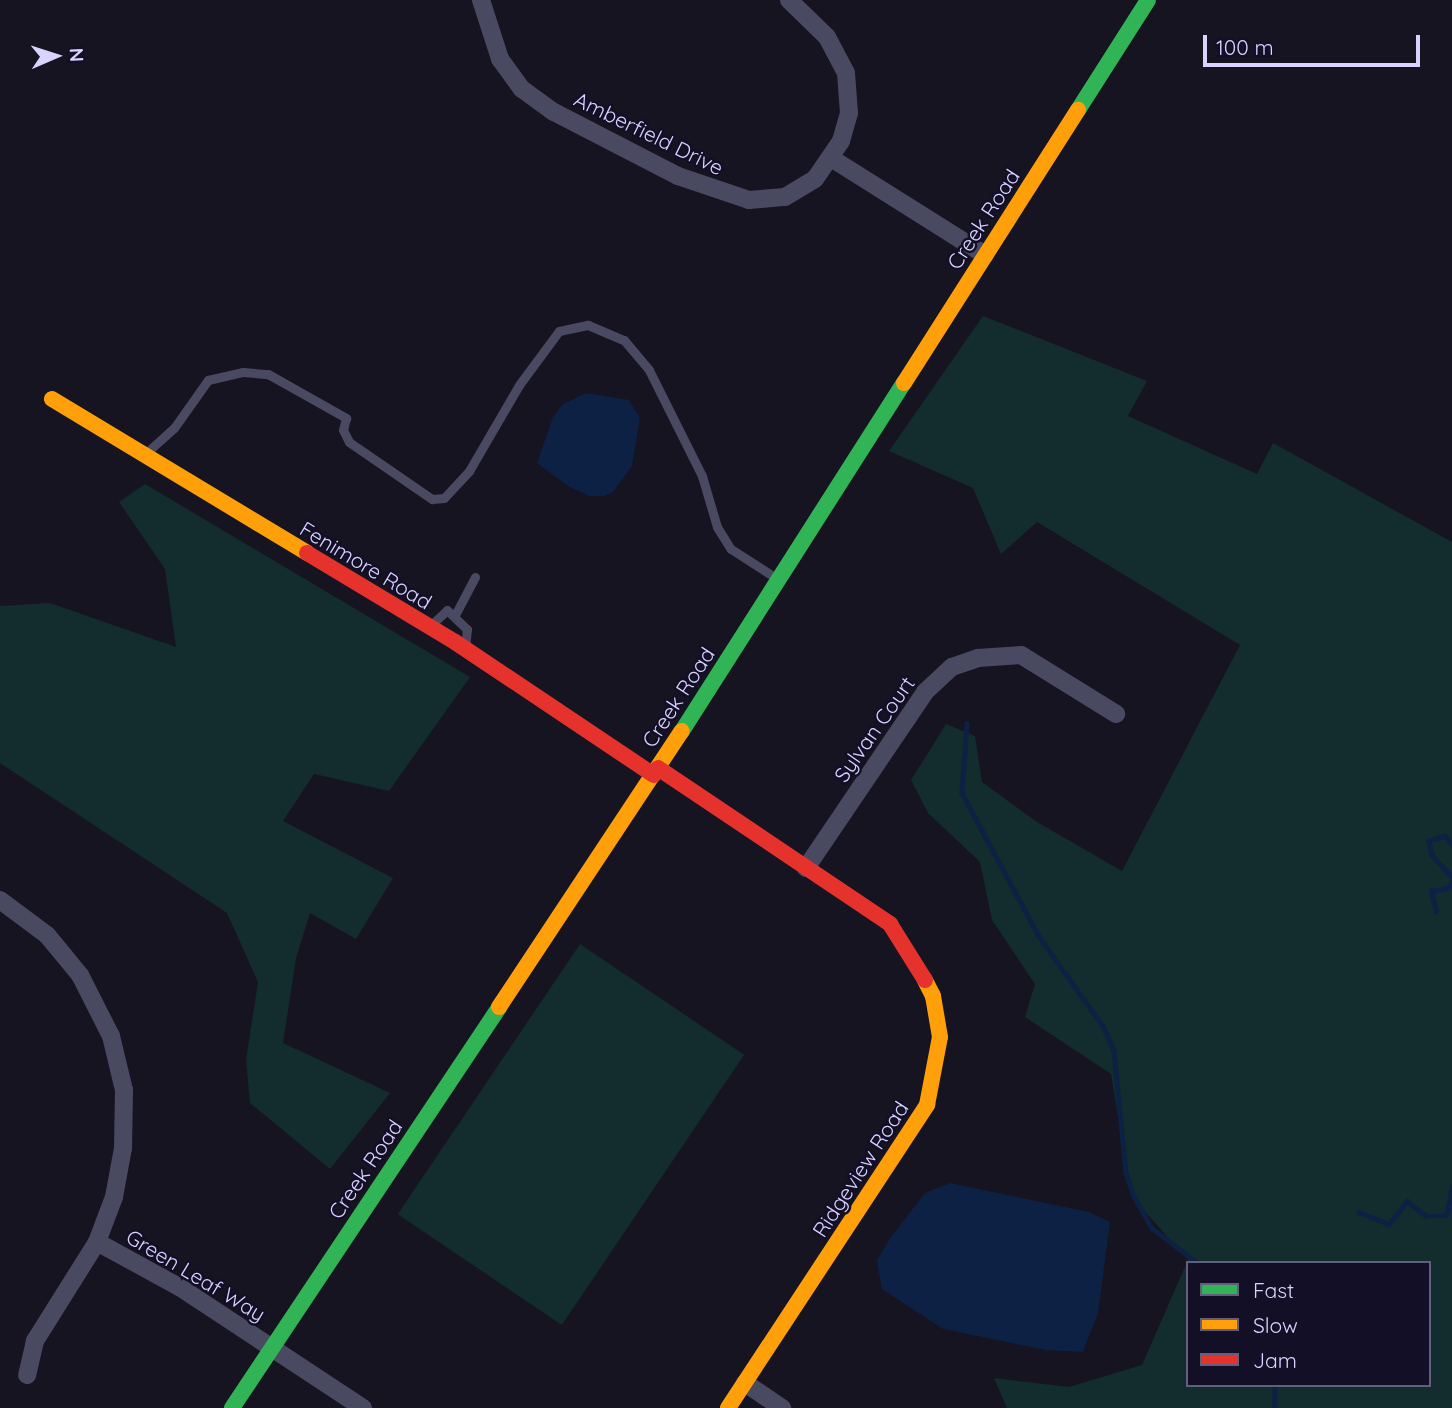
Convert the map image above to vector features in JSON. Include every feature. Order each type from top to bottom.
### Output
[{"type":"main road","name":"Creek Road","points":[[232,1408],[656,771],[1148,0]]},
{"type":"main road","name":"Fenimore Road","points":[[52,399],[429,627],[656,771]]},
{"type":"main road","name":"Ridgeview Road","points":[[656,771],[890,924],[915,959],[933,996],[940,1037],[937,1072],[927,1105],[727,1408]]},
{"type":"street","name":"Amberfield Drive","points":[[481,0],[500,59],[522,89],[554,112],[678,176],[712,191],[749,200],[785,197],[815,179],[831,158],[849,113],[846,73],[827,37],[789,0]]},
{"type":"street","points":[[831,158],[985,255]]},
{"type":"street","name":"Sylvan Court","points":[[806,867],[925,692],[952,667],[978,657],[1021,655],[1116,714]]},
{"type":"street","points":[[0,900],[47,935],[66,956],[111,1036],[124,1090],[123,1148],[114,1197],[97,1242],[35,1340],[27,1375]]},
{"type":"street","name":"Green Leaf Way","points":[[97,1242],[181,1288],[363,1408]]},
{"type":"street","points":[[745,1383],[782,1408]]},
{"type":"lane","points":[[143,456],[174,428],[208,380],[243,372],[268,374],[346,418],[343,430],[349,442],[432,499],[444,498],[469,471],[519,386],[559,331],[588,326],[624,340],[649,370],[702,477],[717,527],[731,549],[778,579]]},
{"type":"lane","points":[[455,615],[475,576]]},
{"type":"lane","points":[[429,627],[440,612],[447,610],[455,615],[467,629],[464,649]]},
{"type":"green space","points":[[983,316],[1147,381],[1128,416],[1257,474],[1273,443],[1452,542],[1452,1408],[1007,1408],[994,1378],[1069,1387],[1142,1365],[1186,1265],[1186,1387],[1431,1387],[1431,1261],[1188,1261],[1131,1196],[1111,1074],[1025,1017],[1035,984],[992,920],[980,862],[928,813],[911,780],[946,724],[975,736],[982,782],[1037,822],[1122,871],[1240,645],[1037,522],[1001,554],[973,488],[889,451]]},
{"type":"green space","points":[[145,484],[470,677],[389,791],[314,774],[283,821],[393,878],[356,939],[310,913],[296,958],[283,1043],[390,1093],[330,1169],[250,1103],[246,1060],[258,982],[227,913],[0,763],[0,606],[50,603],[176,647],[165,569],[119,502]]},
{"type":"green space","points":[[580,944],[744,1055],[562,1325],[398,1214]]},
{"type":"water","points":[[586,393],[629,400],[640,418],[632,466],[613,492],[604,496],[589,496],[568,486],[537,463],[553,417],[562,405]]},
{"type":"water","points":[[950,1183],[1089,1212],[1110,1222],[1098,1313],[1083,1352],[1046,1350],[943,1329],[882,1289],[877,1260],[891,1237],[925,1193]]},
{"type":"waterway","points":[[967,723],[962,793],[1038,935],[1103,1026],[1114,1051],[1126,1173],[1134,1196],[1152,1228],[1195,1261]]},
{"type":"waterway","points":[[1452,845],[1445,836],[1429,841],[1432,855],[1452,877]]},
{"type":"waterway","points":[[1436,912],[1431,891],[1448,888],[1452,881]]},
{"type":"waterway","points":[[1359,1212],[1389,1224],[1407,1201],[1426,1216],[1446,1216],[1452,1188]]},
{"type":"waterway","points":[[1274,1408],[1275,1387]]},
{"type":"traffic: fast","points":[[1078,110],[1148,0]]},
{"type":"traffic: fast","points":[[682,731],[904,383]]},
{"type":"traffic: fast","points":[[232,1408],[499,1007]]},
{"type":"traffic: slow","points":[[904,383],[1078,110]]},
{"type":"traffic: slow","points":[[52,399],[307,553]]},
{"type":"traffic: slow","points":[[499,1007],[682,731]]},
{"type":"traffic: slow","points":[[728,1408],[927,1105],[940,1037],[933,996],[925,980]]},
{"type":"traffic: jam","points":[[307,553],[455,642],[654,775]]},
{"type":"traffic: jam","points":[[658,768],[890,924],[925,980]]}]
